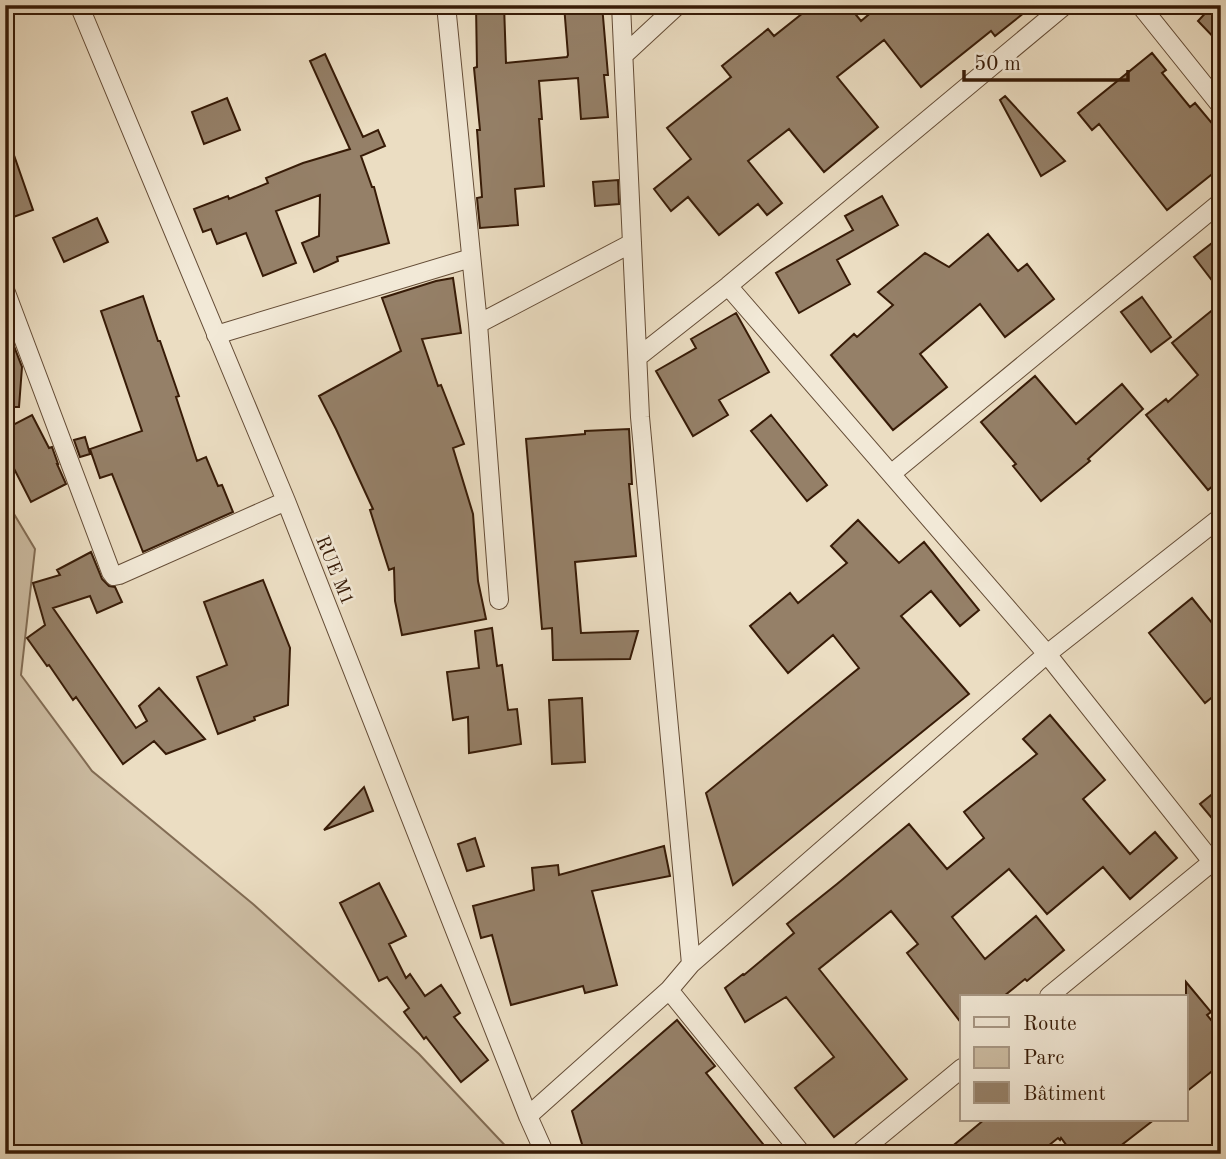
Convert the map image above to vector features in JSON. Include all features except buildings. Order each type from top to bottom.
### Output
[{"type":"street","name":"RUE M1","points":[[79,5],[286,501],[545,1154]]},
{"type":"street","points":[[446,5],[478,324],[499,600]]},
{"type":"street","points":[[621,5],[640,417],[691,964]]},
{"type":"street","points":[[624,55],[678,5]]},
{"type":"street","points":[[638,357],[728,286],[1065,5]]},
{"type":"street","points":[[1140,5],[1221,106]]},
{"type":"street","points":[[891,474],[1221,202]]},
{"type":"street","points":[[478,324],[632,243]]},
{"type":"street","points":[[216,335],[471,258]]},
{"type":"street","points":[[728,286],[1047,654],[1217,867],[1050,995]]},
{"type":"street","points":[[5,290],[114,576],[286,501]]},
{"type":"street","points":[[528,1116],[669,990],[691,964],[1047,654],[1221,517]]},
{"type":"street","points":[[669,990],[802,1154]]},
{"type":"street","points":[[858,1154],[960,1070]]},
{"type":"green space","points":[[5,499],[35,549],[21,675],[92,771],[253,904],[419,1054],[513,1154],[5,1154]]}]
